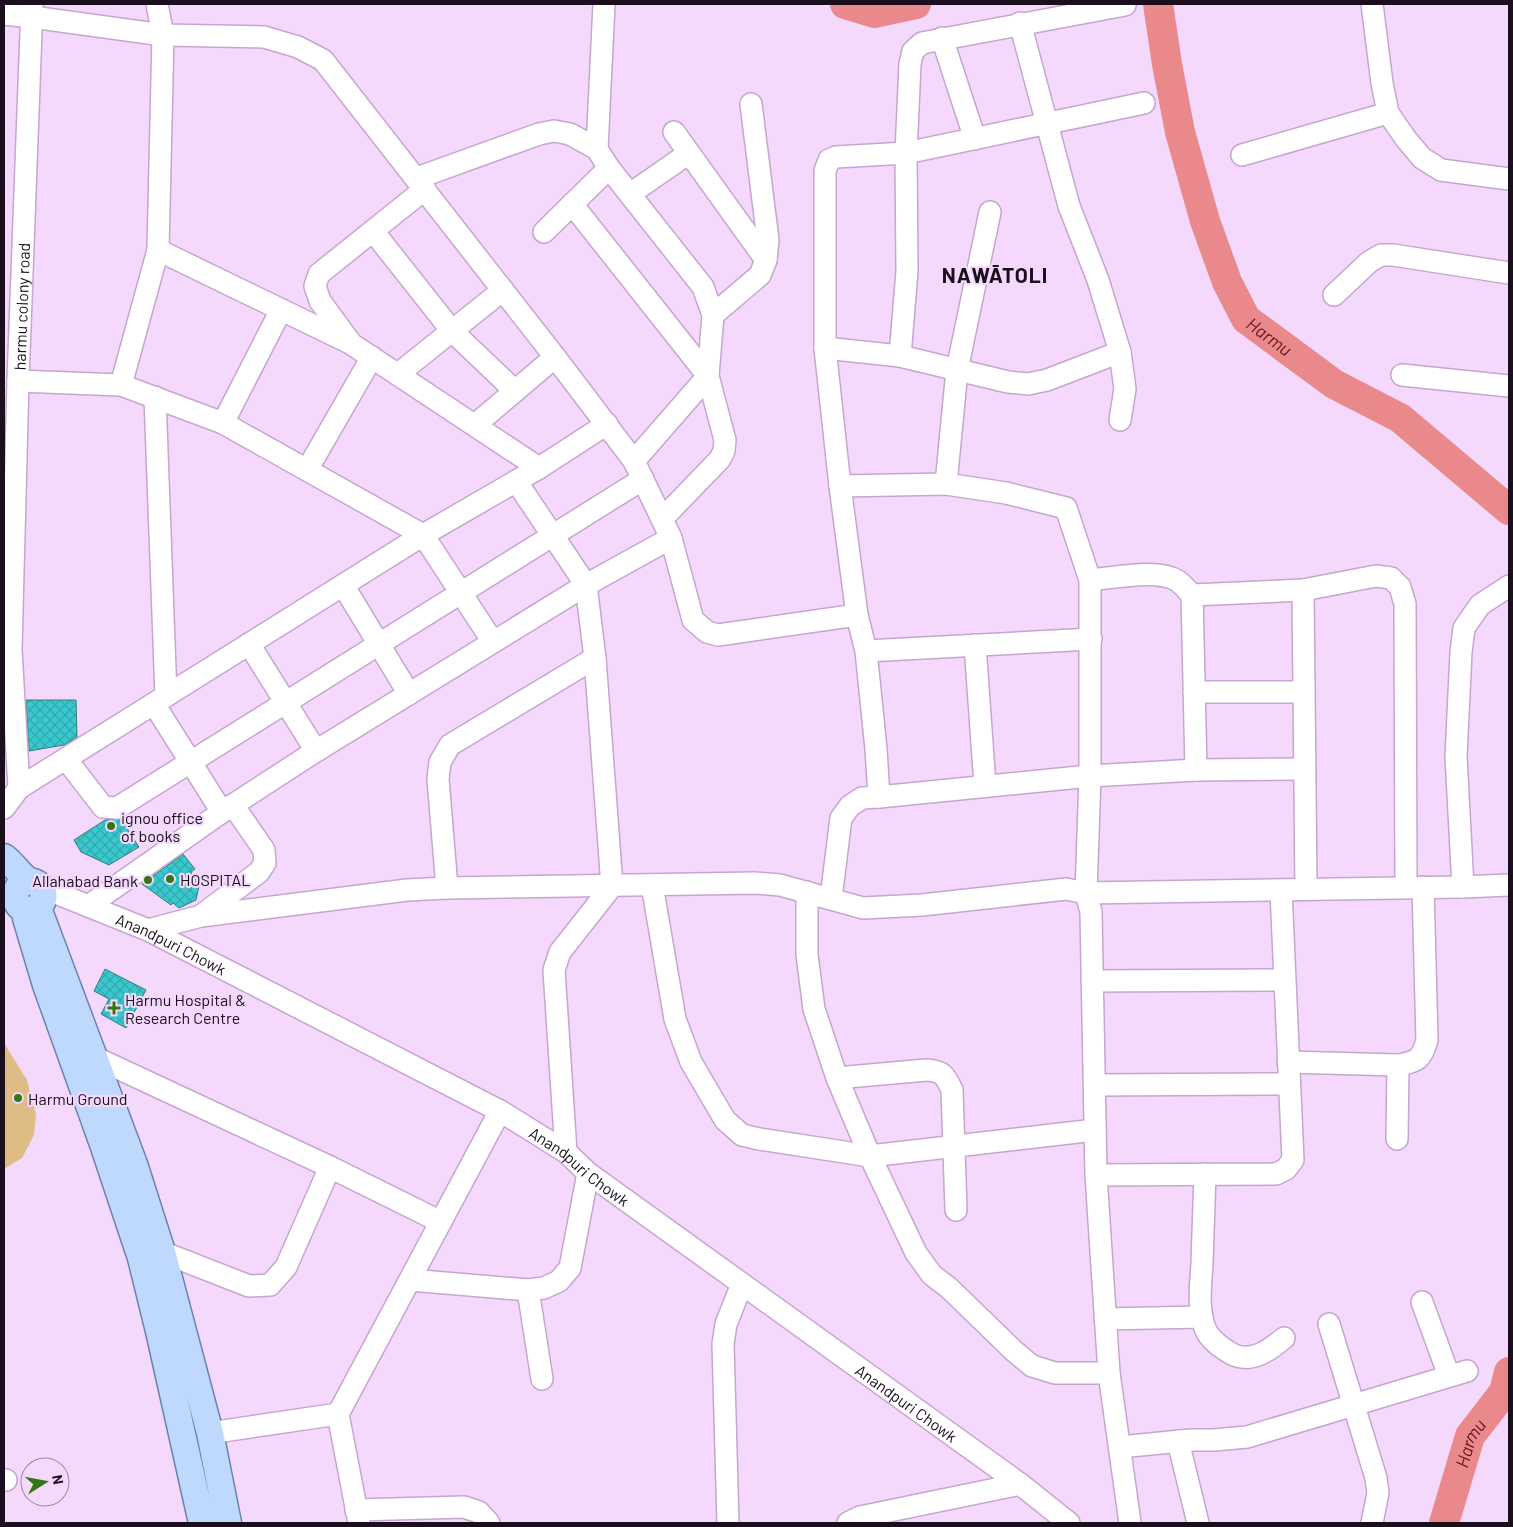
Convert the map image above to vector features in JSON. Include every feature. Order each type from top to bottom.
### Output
[{"type":"main road","points":[[4,857],[25,892],[69,987],[134,1164],[162,1252],[210,1433],[228,1523]]},
{"type":"main road","points":[[25,892],[46,985],[103,1144],[141,1258],[202,1523]]},
{"type":"street","points":[[121,385],[158,250],[163,35],[157,4]]},
{"type":"street","points":[[597,149],[604,4]]},
{"type":"street","points":[[1372,4],[1382,84],[1388,113],[1406,140],[1422,158],[1441,170],[1509,179]]},
{"type":"street","points":[[900,356],[907,271],[906,153],[910,64],[913,51],[922,42],[1125,5]]},
{"type":"street","points":[[4,14],[32,10],[163,35],[264,37],[298,46],[323,60],[607,424],[638,470],[666,529],[693,620],[707,632],[718,634],[858,615]]},
{"type":"street","name":"harmu colony road","points":[[19,788],[11,649],[18,381],[12,335],[32,10]]},
{"type":"street","points":[[1020,24],[1070,206],[1098,280],[1120,352],[1124,390],[1120,420]]},
{"type":"street","points":[[942,38],[975,139]]},
{"type":"street","points":[[878,797],[876,749],[866,651],[858,615],[840,486],[825,348],[825,170],[829,160],[836,157],[906,153],[1144,102]]},
{"type":"street","points":[[713,316],[760,276],[766,260],[768,240],[751,104]]},
{"type":"street","points":[[1242,154],[1388,113]]},
{"type":"street","points":[[88,906],[228,808],[316,751],[586,585],[666,529],[720,459],[724,451],[725,440],[708,376],[713,316],[703,287],[609,168],[597,149],[570,134],[554,130],[421,184],[372,231],[319,274],[315,286],[320,301],[350,343]]},
{"type":"street","points":[[674,132],[766,260]]},
{"type":"street","points":[[630,194],[689,153]]},
{"type":"street","points":[[544,232],[609,168]]},
{"type":"street","points":[[572,204],[708,376]]},
{"type":"street","points":[[946,484],[957,370],[990,212]]},
{"type":"street","points":[[372,231],[452,331],[515,391]]},
{"type":"street","points":[[158,250],[350,343],[540,468]]},
{"type":"street","points":[[1334,295],[1369,262],[1381,255],[1393,255],[1509,273]]},
{"type":"street","points":[[398,374],[503,290]]},
{"type":"street","points":[[223,423],[281,310]]},
{"type":"street","points":[[825,348],[900,356],[1008,382],[1028,384],[1047,380],[1120,352]]},
{"type":"street","points":[[307,470],[372,357]]},
{"type":"street","points":[[475,425],[555,357]]},
{"type":"street","points":[[1402,375],[1509,386]]},
{"type":"street","points":[[66,759],[103,807],[117,808],[553,535],[638,470],[708,376]]},
{"type":"street","points":[[18,381],[121,385],[223,423],[423,535],[493,642]]},
{"type":"street","points":[[155,397],[160,700],[191,762],[264,850],[265,863],[259,872],[201,916]]},
{"type":"street","points":[[4,808],[19,788],[423,535],[540,468],[607,424]]},
{"type":"street","points":[[516,481],[586,585],[595,658],[612,886],[560,952],[554,970],[566,1152]]},
{"type":"street","points":[[840,486],[946,484],[1006,493],[1066,508],[1090,580],[1090,776],[1086,893],[1091,912],[1096,1175],[1109,1373],[1130,1523]]},
{"type":"street","points":[[1090,580],[1152,575],[1164,576],[1179,581],[1192,595],[1196,770]]},
{"type":"street","points":[[1192,595],[1302,590],[1376,576],[1391,578],[1400,587],[1405,604],[1414,887],[1427,1040],[1423,1054],[1413,1063],[1398,1066],[1288,1062]]},
{"type":"street","points":[[343,585],[410,694]]},
{"type":"street","points":[[1463,887],[1456,758],[1464,628],[1480,605],[1509,586]]},
{"type":"street","points":[[1302,590],[1306,889]]},
{"type":"street","points":[[866,651],[1091,639]]},
{"type":"street","points":[[250,644],[316,751]]},
{"type":"street","points":[[975,645],[985,785]]},
{"type":"street","points":[[447,888],[438,779],[440,762],[450,746],[595,658]]},
{"type":"street","points":[[1194,692],[1304,692]]},
{"type":"street","points":[[831,898],[841,818],[850,806],[862,798],[1090,776],[1196,770],[1305,769]]},
{"type":"street","points":[[148,930],[201,916],[407,890],[447,888],[755,883],[780,885],[863,908],[902,906],[1066,888],[1086,893],[1509,885]]},
{"type":"street","points":[[652,885],[675,1019],[691,1062],[725,1120],[742,1135],[870,1156],[1095,1130]]},
{"type":"street","points":[[1096,1175],[1276,1174],[1286,1170],[1293,1160],[1280,890]]},
{"type":"street","name":"Anandpuri Chowk","points":[[25,892],[88,906],[148,930],[500,1111],[566,1152],[588,1173],[1020,1484],[1069,1523]]},
{"type":"street","points":[[807,892],[807,955],[814,1009],[837,1078],[870,1156],[916,1253],[932,1275],[949,1288],[1032,1366],[1055,1373],[1109,1373]]},
{"type":"street","points":[[1092,980],[1284,980]]},
{"type":"street","points":[[94,1057],[330,1167],[441,1222]]},
{"type":"street","points":[[1397,1139],[1398,1066]]},
{"type":"street","points":[[837,1078],[926,1070],[938,1071],[946,1077],[952,1090],[956,1210]]},
{"type":"street","points":[[1095,1085],[1289,1084]]},
{"type":"street","points":[[489,1523],[479,1512],[464,1507],[358,1517],[338,1414],[500,1111]]},
{"type":"street","points":[[162,1252],[249,1286],[270,1285],[286,1267],[330,1167]]},
{"type":"street","points":[[410,1280],[528,1290],[544,1288],[559,1281],[570,1268],[588,1173]]},
{"type":"street","points":[[1205,1174],[1201,1286],[1202,1317],[1206,1330],[1220,1347],[1236,1356],[1254,1356],[1270,1350],[1284,1338]]},
{"type":"street","points":[[728,1523],[723,1344],[726,1324],[742,1284]]},
{"type":"street","points":[[528,1290],[542,1378]]},
{"type":"street","points":[[1120,1447],[1247,1436],[1458,1374],[1422,1302]]},
{"type":"street","points":[[1106,1319],[1202,1317]]},
{"type":"street","points":[[1329,1324],[1376,1478],[1378,1493],[1372,1523]]},
{"type":"street","points":[[210,1433],[338,1414]]},
{"type":"street","points":[[1178,1441],[1198,1523]]},
{"type":"street","points":[[848,1523],[860,1517],[1020,1484]]},
{"type":"shaded area","name":"Harmu Ground","points":[[4,1043],[27,1080],[36,1115],[34,1135],[22,1158],[4,1169]]},
{"type":"building","points":[[26,700],[76,700],[77,737],[64,745],[29,751]]},
{"type":"building","name":"ignou office of books","points":[[121,819],[139,847],[109,865],[81,852],[74,840],[105,820]]},
{"type":"building","name":"HOSPITAL","points":[[183,854],[195,869],[191,872],[199,886],[196,900],[179,908],[173,903],[171,905],[142,884]]},
{"type":"building","points":[[105,969],[146,990],[126,1028],[101,1014],[109,999],[94,991]]},
{"type":"waterway","name":"Harmu","points":[[845,4],[874,13],[916,4]]},
{"type":"waterway","name":"Harmu","points":[[1158,4],[1180,132],[1205,221],[1227,282],[1246,319],[1334,384],[1400,418],[1509,510]]},
{"type":"waterway","name":"Harmu","points":[[1444,1523],[1470,1436],[1504,1392],[1509,1372]]},
{"type":"place","name":"ignou office of books","points":[[111,826]]},
{"type":"place","name":"HOSPITAL","points":[[170,879]]},
{"type":"place","name":"Allahabad Bank","points":[[148,880]]},
{"type":"place","name":"Harmu Hospital & Research Centre","points":[[114,1008]]},
{"type":"place","name":"Harmu Ground","points":[[18,1098]]},
{"type":"district","name":"NAWĀTOLI","points":[[995,274]]}]
